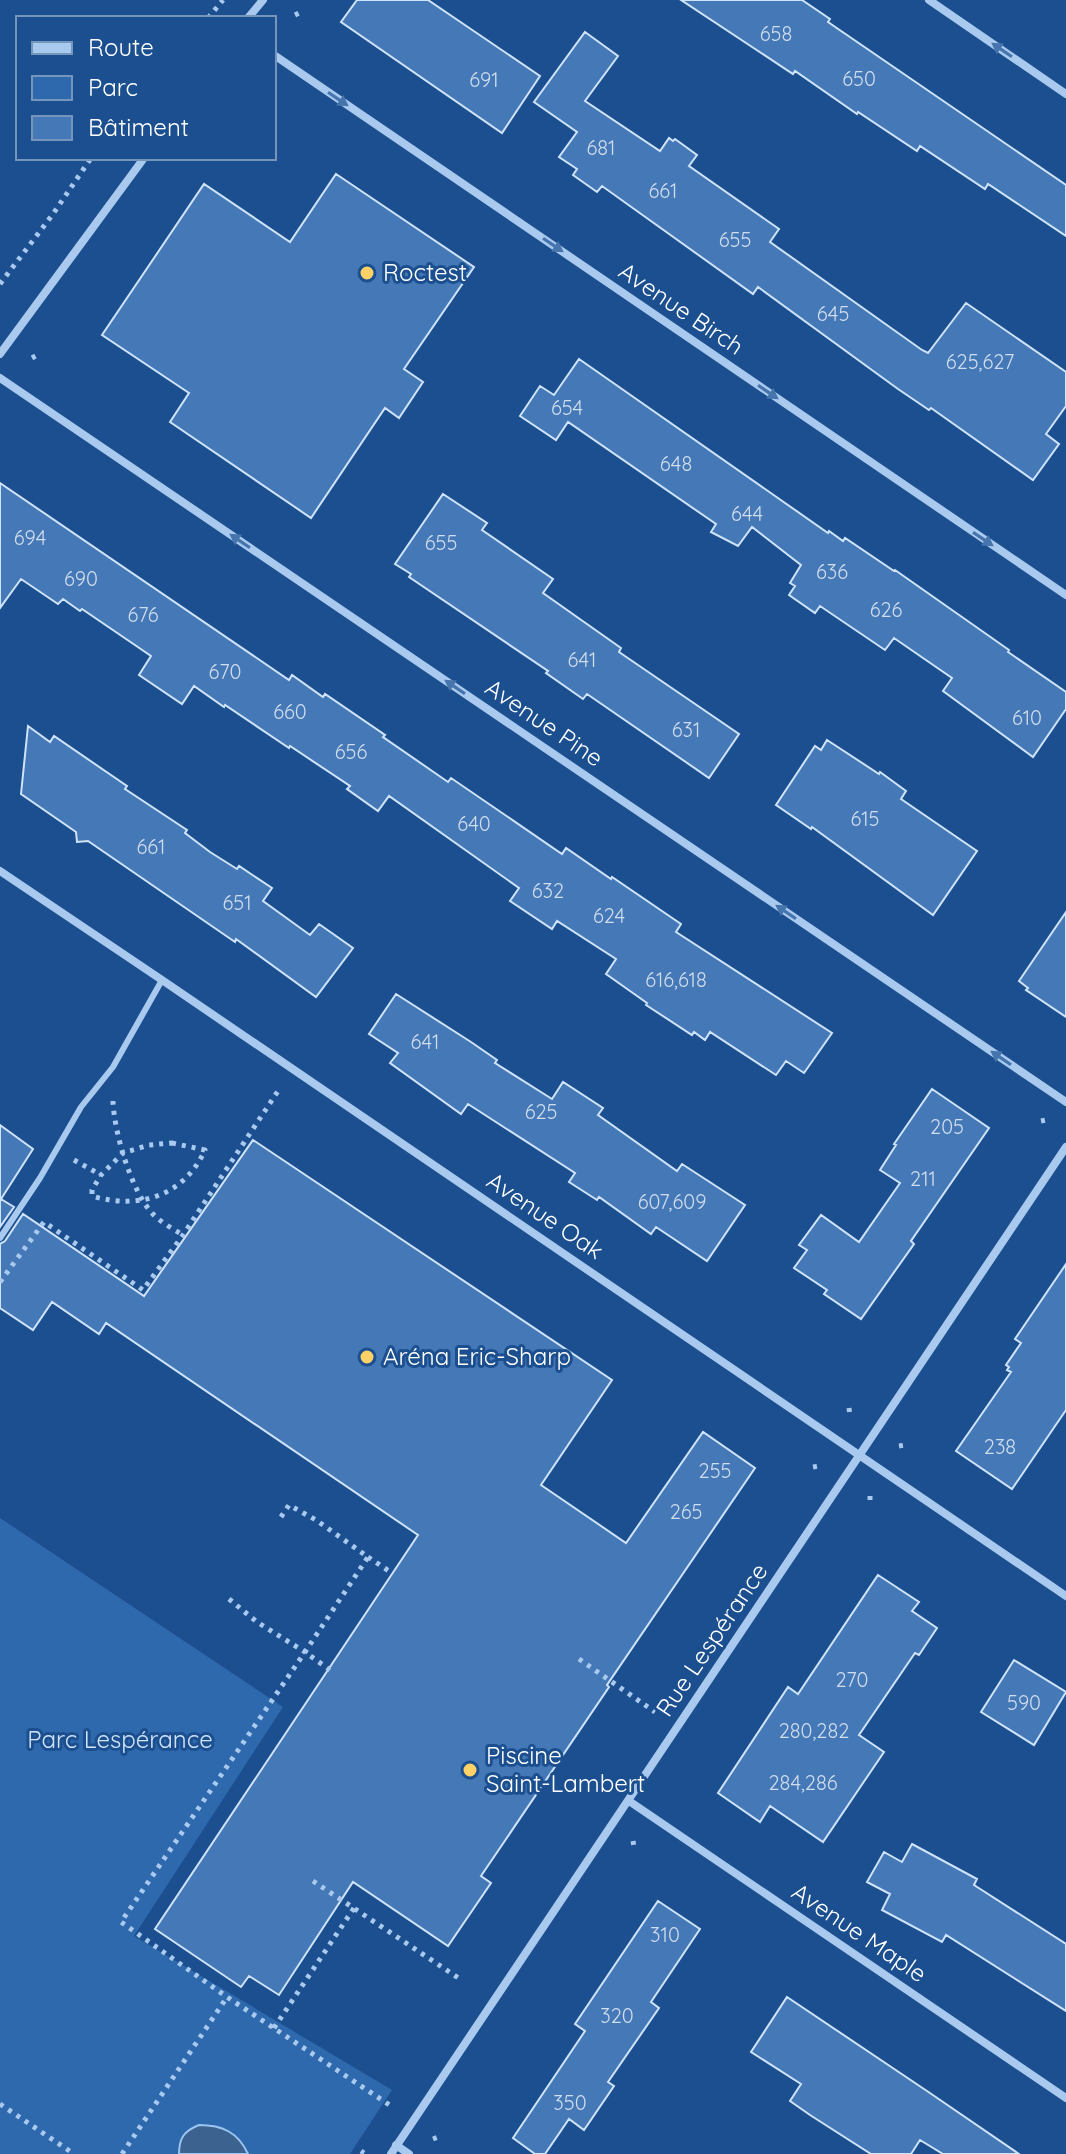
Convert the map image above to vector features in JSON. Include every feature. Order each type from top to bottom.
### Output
[{"type":"street","points":[[250,16],[263,0]]},
{"type":"street","points":[[929,0],[1066,94]]},
{"type":"street","name":"Avenue Birch","points":[[276,56],[1066,595]]},
{"type":"street","points":[[0,354],[143,160]]},
{"type":"street","name":"Avenue Pine","points":[[0,378],[1066,1102]]},
{"type":"street","name":"Avenue Oak","points":[[0,871],[1066,1596]]},
{"type":"street","name":"Rue Lespérance","points":[[391,2154],[1066,1147]]},
{"type":"street","name":"Avenue Maple","points":[[629,1801],[1066,2098]]},
{"type":"street","points":[[396,2145],[409,2154]]},
{"type":"lane","points":[[0,1238],[40,1178],[81,1107],[113,1067],[162,980]]},
{"type":"path","points":[[210,16],[223,0]]},
{"type":"path","points":[[0,284],[90,160]]},
{"type":"path","points":[[32,358],[39,354]]},
{"type":"path","points":[[113,1067],[114,1112],[123,1153],[143,1200],[153,1215],[183,1235]]},
{"type":"path","points":[[0,1282],[44,1222],[143,1290],[278,1091]]},
{"type":"path","points":[[172,1143],[205,1150],[184,1181],[160,1196],[143,1200],[110,1200],[92,1196],[101,1175],[123,1153],[149,1145],[172,1143]]},
{"type":"path","points":[[55,1150],[101,1175]]},
{"type":"path","points":[[281,1517],[289,1505],[392,1573]]},
{"type":"path","points":[[368,1557],[121,1922],[391,2106]]},
{"type":"path","points":[[229,1599],[257,1622],[330,1670]]},
{"type":"path","points":[[579,1659],[655,1712]]},
{"type":"path","points":[[313,1881],[460,1979]]},
{"type":"path","points":[[274,2028],[354,1908]]},
{"type":"path","points":[[122,2154],[227,1997]]},
{"type":"path","points":[[0,2104],[74,2154]]},
{"type":"green space","name":"Parc Lespérance","points":[[0,1518],[283,1707],[134,1936],[392,2090],[350,2154],[0,2154]]},
{"type":"shaded area","points":[[199,2125],[228,2131],[248,2154],[179,2154],[183,2136]]},
{"type":"building","points":[[357,0],[428,0],[540,76],[502,133],[341,22]]},
{"type":"building","points":[[681,0],[802,0],[830,19],[828,22],[1066,185],[1066,236],[988,184],[985,189],[920,146],[917,151]]},
{"type":"building","points":[[585,32],[618,56],[585,101],[660,151],[669,138],[697,155],[689,166],[779,229],[770,242],[922,350],[928,353],[966,303],[1066,372],[1066,406],[1046,434],[1059,444],[1033,480],[931,408],[929,410],[898,389],[758,287],[753,294],[602,186],[597,192],[573,175],[577,169],[559,157],[577,132],[534,102]]},
{"type":"building","points":[[336,174],[474,267],[404,369],[423,382],[399,418],[385,408],[311,518],[170,422],[189,393],[102,335],[204,184],[290,242]]},
{"type":"building","points":[[579,359],[828,533],[843,541],[845,538],[895,570],[1066,692],[1066,709],[1033,757],[943,691],[952,678],[894,638],[885,650],[820,606],[815,613],[789,595],[795,586],[790,583],[801,565],[752,527],[738,546],[711,532],[716,524],[568,422],[556,440],[520,416],[540,386],[554,395]]},
{"type":"building","points":[[0,483],[289,680],[292,675],[323,697],[325,694],[448,782],[451,778],[562,854],[566,848],[612,877],[681,924],[676,932],[832,1033],[804,1073],[786,1061],[776,1075],[710,1032],[705,1040],[694,1032],[692,1035],[606,974],[616,959],[557,921],[552,929],[510,901],[519,888],[389,796],[378,811],[347,789],[350,786],[194,686],[182,704],[139,675],[151,656],[63,599],[58,604],[21,579],[0,608]]},
{"type":"building","points":[[443,494],[487,523],[482,530],[553,579],[543,593],[621,648],[619,652],[739,734],[709,778],[587,694],[583,699],[395,564]]},
{"type":"building","points":[[28,726],[50,742],[54,736],[187,830],[185,833],[210,852],[237,869],[239,866],[272,888],[263,901],[310,935],[319,924],[353,948],[316,997],[236,939],[235,942],[88,841],[77,842],[76,832],[21,794]]},
{"type":"building","points":[[827,740],[906,791],[901,799],[977,851],[933,915],[812,827],[776,805],[815,746],[821,750]]},
{"type":"building","points":[[1066,912],[1066,1017],[1026,990],[1028,988],[1019,981]]},
{"type":"building","points":[[396,994],[552,1099],[563,1082],[603,1108],[598,1115],[677,1171],[682,1164],[745,1205],[707,1261],[656,1227],[651,1234],[599,1197],[597,1200],[569,1182],[575,1173],[468,1104],[461,1114],[390,1063],[398,1053],[369,1034]]},
{"type":"building","points":[[932,1089],[989,1128],[861,1319],[824,1294],[827,1290],[794,1268],[807,1250],[799,1245],[821,1215],[859,1242],[900,1183],[880,1170]]},
{"type":"building","points":[[0,1125],[33,1149],[1,1199],[14,1207],[0,1227]]},
{"type":"building","points":[[253,1140],[612,1380],[541,1485],[626,1543],[703,1432],[755,1468],[481,1876],[491,1883],[448,1946],[353,1882],[279,1995],[249,1976],[241,1987],[155,1929],[418,1535],[106,1323],[99,1334],[52,1302],[33,1330],[0,1308],[0,1244],[23,1214],[144,1296]]},
{"type":"building","points":[[1066,1264],[1066,1410],[1012,1489],[956,1451],[1011,1372],[1006,1365],[1021,1343],[1015,1339]]},
{"type":"building","points":[[878,1575],[919,1602],[912,1611],[937,1628],[919,1655],[915,1653],[859,1735],[884,1752],[823,1842],[770,1806],[760,1822],[718,1793],[788,1687],[798,1694]]},
{"type":"building","points":[[1014,1660],[1066,1692],[1034,1745],[981,1712]]},
{"type":"building","points":[[912,1844],[977,1879],[974,1885],[1066,1944],[1066,2011],[946,1935],[942,1942],[882,1910],[890,1894],[867,1882],[884,1852],[902,1862]]},
{"type":"building","points":[[658,1901],[700,1929],[651,2002],[659,2008],[608,2082],[614,2086],[584,2130],[569,2119],[545,2154],[535,2154],[513,2138],[585,2031],[575,2024]]},
{"type":"building","points":[[787,1997],[1019,2154],[943,2154],[920,2140],[911,2154],[871,2154],[810,2115],[790,2101],[801,2084],[751,2052]]},
{"type":"place","name":"Roctest","points":[[367,273]]},
{"type":"place","name":"Aréna Eric-Sharp","points":[[367,1357]]},
{"type":"place","name":"Piscine Saint-Lambert","points":[[470,1770]]}]
